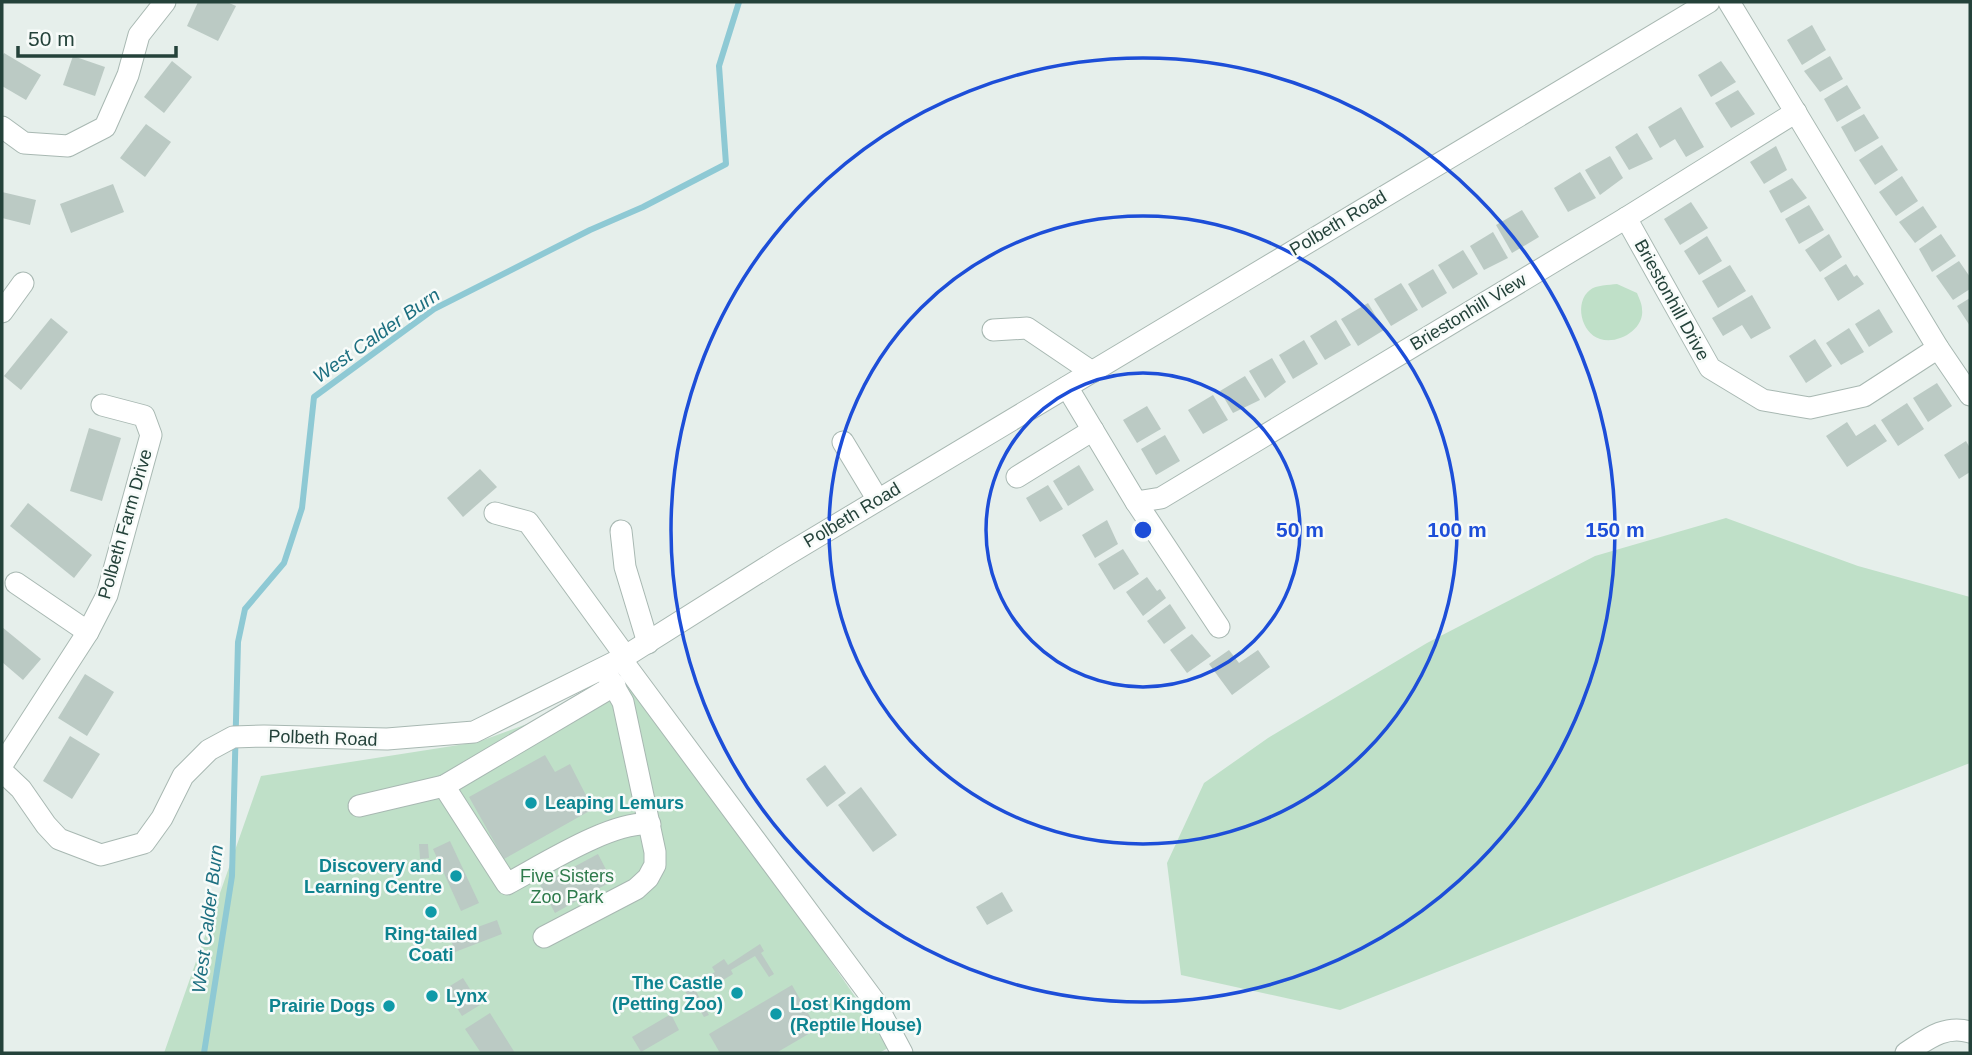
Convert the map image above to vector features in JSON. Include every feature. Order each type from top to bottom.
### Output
[{"type":"street","points":[[2,127],[24,144],[68,146],[105,127],[128,75],[139,35],[165,2]]},
{"type":"street","name":"Polbeth Road","points":[[2,771],[21,789],[58,839],[101,855],[144,843],[162,818],[183,776],[209,750],[233,737],[387,739],[474,732],[616,668],[648,643],[777,560],[1709,2]]},
{"type":"street","points":[[1730,2],[1938,348],[1970,396]]},
{"type":"street","name":"Briestonhill View","points":[[1136,502],[1161,498],[1626,218],[1796,112]]},
{"type":"street","name":"Briestonhill Drive","points":[[1626,218],[1710,368],[1763,400],[1810,408],[1864,396],[1938,348]]},
{"type":"street","points":[[2,312],[23,283]]},
{"type":"street","points":[[993,330],[1027,328],[1092,372]]},
{"type":"street","points":[[1067,387],[1136,502],[1219,627]]},
{"type":"street","name":"Polbeth Farm Drive","points":[[2,765],[88,632],[107,595],[151,435],[144,416],[102,405]]},
{"type":"street","points":[[1017,477],[1093,430]]},
{"type":"street","points":[[843,442],[878,500]]},
{"type":"street","points":[[495,513],[528,522],[616,668],[875,1003],[902,1053]]},
{"type":"street","points":[[621,531],[625,567],[648,643]]},
{"type":"street","points":[[16,583],[88,632]]},
{"type":"street","points":[[359,806],[444,786],[616,668]]},
{"type":"street","points":[[544,937],[636,889],[648,878],[655,865],[650,824],[616,668]]},
{"type":"street","points":[[444,786],[507,884],[610,831],[635,823],[650,824]]},
{"type":"street","points":[[1906,1053],[1940,1032],[1957,1028],[1970,1032]]},
{"type":"green space","points":[[1617,284],[1637,293],[1642,305],[1642,316],[1629,334],[1615,340],[1600,339],[1593,336],[1584,324],[1582,302],[1593,288]]},
{"type":"green space","points":[[1726,518],[1858,566],[1970,597],[1970,763],[1340,1010],[1181,975],[1167,863],[1204,783],[1268,738],[1427,643],[1595,556]]},
{"type":"green space","name":"Five Sisters Zoo Park","points":[[630,686],[793,907],[890,1047],[879,1053],[164,1053],[261,776],[478,742]]},
{"type":"building","points":[[198,2],[227,2],[236,6],[218,41],[187,26]]},
{"type":"building","points":[[1812,25],[1826,50],[1802,65],[1787,40]]},
{"type":"building","points":[[4,53],[41,75],[26,100],[2,86]]},
{"type":"building","points":[[73,56],[105,67],[95,96],[63,85]]},
{"type":"building","points":[[1830,56],[1843,79],[1820,92],[1804,71]]},
{"type":"building","points":[[172,61],[192,77],[164,113],[144,97]]},
{"type":"building","points":[[1721,61],[1736,82],[1711,97],[1698,75]]},
{"type":"building","points":[[1847,85],[1861,108],[1837,122],[1824,99]]},
{"type":"building","points":[[1738,90],[1755,114],[1731,128],[1715,103]]},
{"type":"building","points":[[1681,107],[1704,147],[1686,157],[1675,139],[1660,148],[1648,127]]},
{"type":"building","points":[[1864,114],[1879,138],[1855,152],[1841,127]]},
{"type":"building","points":[[146,124],[171,142],[145,177],[120,158]]},
{"type":"building","points":[[1637,133],[1653,159],[1629,170],[1615,147]]},
{"type":"building","points":[[1882,145],[1898,170],[1875,185],[1859,160]]},
{"type":"building","points":[[1776,146],[1787,170],[1764,184],[1750,162]]},
{"type":"building","points":[[1610,156],[1623,178],[1600,195],[1585,170]]},
{"type":"building","points":[[1580,172],[1596,198],[1568,212],[1554,188]]},
{"type":"building","points":[[1902,176],[1918,201],[1896,216],[1879,192]]},
{"type":"building","points":[[1792,178],[1807,198],[1781,213],[1769,191]]},
{"type":"building","points":[[113,184],[124,212],[71,233],[60,204]]},
{"type":"building","points":[[2,192],[36,200],[30,225],[2,218]]},
{"type":"building","points":[[1691,202],[1708,228],[1680,245],[1664,219]]},
{"type":"building","points":[[1809,205],[1824,230],[1799,244],[1785,219]]},
{"type":"building","points":[[1923,206],[1937,227],[1915,243],[1899,222]]},
{"type":"building","points":[[1522,210],[1539,237],[1512,253],[1496,225]]},
{"type":"building","points":[[1493,232],[1508,258],[1484,270],[1470,246]]},
{"type":"building","points":[[1829,234],[1842,257],[1820,272],[1805,250]]},
{"type":"building","points":[[1941,234],[1956,256],[1932,272],[1919,249]]},
{"type":"building","points":[[1707,236],[1722,261],[1699,275],[1684,251]]},
{"type":"building","points":[[1463,250],[1478,274],[1453,289],[1438,265]]},
{"type":"building","points":[[1959,261],[1970,277],[1970,289],[1953,300],[1936,276]]},
{"type":"building","points":[[1846,264],[1854,277],[1857,275],[1864,284],[1838,301],[1824,278]]},
{"type":"building","points":[[1730,265],[1746,291],[1718,308],[1702,281]]},
{"type":"building","points":[[1433,269],[1447,293],[1422,308],[1408,284]]},
{"type":"building","points":[[1401,283],[1418,310],[1391,326],[1374,299]]},
{"type":"building","points":[[1752,295],[1771,328],[1751,339],[1742,325],[1723,336],[1712,318]]},
{"type":"building","points":[[1970,298],[1970,326],[1957,306]]},
{"type":"building","points":[[1368,303],[1384,330],[1358,346],[1341,319]]},
{"type":"building","points":[[1879,309],[1893,332],[1869,347],[1855,324]]},
{"type":"building","points":[[51,318],[68,332],[21,390],[4,376]]},
{"type":"building","points":[[1336,320],[1351,345],[1325,360],[1310,336]]},
{"type":"building","points":[[1849,328],[1864,352],[1841,365],[1826,343]]},
{"type":"building","points":[[1815,339],[1832,366],[1806,383],[1789,356]]},
{"type":"building","points":[[1304,340],[1318,364],[1293,379],[1279,355]]},
{"type":"building","points":[[1272,358],[1286,382],[1265,398],[1249,371]]},
{"type":"building","points":[[1245,376],[1260,400],[1233,413],[1220,391]]},
{"type":"building","points":[[1937,383],[1952,406],[1928,422],[1913,398]]},
{"type":"building","points":[[1213,395],[1228,420],[1203,434],[1188,410]]},
{"type":"building","points":[[1907,403],[1924,429],[1898,446],[1881,420]]},
{"type":"building","points":[[1147,406],[1161,429],[1137,443],[1123,420]]},
{"type":"building","points":[[1847,422],[1856,436],[1875,424],[1887,441],[1847,467],[1826,436]]},
{"type":"building","points":[[89,428],[121,438],[102,501],[70,491]]},
{"type":"building","points":[[1165,435],[1180,461],[1156,475],[1141,449]]},
{"type":"building","points":[[1966,441],[1970,448],[1970,472],[1959,479],[1944,455]]},
{"type":"building","points":[[1079,465],[1094,490],[1068,506],[1053,481]]},
{"type":"building","points":[[480,469],[497,487],[463,517],[447,498]]},
{"type":"building","points":[[1048,485],[1063,509],[1040,522],[1026,498]]},
{"type":"building","points":[[28,503],[92,555],[74,578],[10,526]]},
{"type":"building","points":[[1107,520],[1118,544],[1095,558],[1082,535]]},
{"type":"building","points":[[1123,549],[1139,574],[1114,590],[1098,564]]},
{"type":"building","points":[[1147,577],[1166,598],[1143,616],[1126,592]]},
{"type":"building","points":[[1170,604],[1186,628],[1164,644],[1147,621]]},
{"type":"building","points":[[2,627],[41,659],[23,680],[2,662]]},
{"type":"building","points":[[1192,634],[1211,656],[1187,673],[1170,650]]},
{"type":"building","points":[[1229,650],[1239,663],[1258,650],[1270,667],[1232,695],[1209,664]]},
{"type":"building","points":[[85,674],[114,692],[87,736],[58,718]]},
{"type":"building","points":[[70,736],[100,754],[72,799],[43,781]]},
{"type":"building","name":"Leaping Lemurs","points":[[545,755],[555,772],[570,764],[593,809],[504,859],[469,797]]},
{"type":"building","points":[[825,765],[846,793],[827,807],[806,779]]},
{"type":"building","points":[[861,787],[897,835],[873,852],[838,805]]},
{"type":"building","name":"Discovery and Learning Centre","points":[[450,841],[479,903],[461,911],[433,849]]},
{"type":"building","points":[[419,844],[428,844],[429,858],[420,859]]},
{"type":"building","points":[[598,854],[612,881],[555,913],[540,885]]},
{"type":"building","points":[[1002,892],[1013,911],[987,925],[976,907]]},
{"type":"building","points":[[497,920],[502,934],[455,952],[450,937]]},
{"type":"building","points":[[760,944],[764,951],[761,953],[774,974],[769,977],[755,956],[731,970],[733,974],[720,982],[718,978],[696,991],[709,1015],[704,1017],[690,994],[688,996],[683,988],[715,972],[712,967],[724,959],[728,965]]},
{"type":"building","points":[[463,978],[480,1005],[462,1016],[445,989]]},
{"type":"building","name":"Lost Kingdom (Reptile House)","points":[[792,985],[817,1029],[776,1053],[720,1053],[709,1034]]},
{"type":"building","points":[[490,1013],[515,1053],[481,1053],[465,1029]]},
{"type":"building","points":[[671,1014],[679,1030],[641,1052],[632,1037]]},
{"type":"waterway","name":"West Calder Burn","points":[[204,1053],[232,876],[238,642],[245,609],[284,563],[302,508],[314,397],[434,309],[726,164],[719,66],[739,2]]},
{"type":"place","name":"Leaping Lemurs","points":[[531,803]]},
{"type":"place","name":"Discovery and Learning Centre","points":[[456,876]]},
{"type":"place","name":"Ring-tailed Coati","points":[[431,912]]},
{"type":"place","name":"The Castle (Petting Zoo)","points":[[737,993]]},
{"type":"place","name":"Lynx","points":[[432,996]]},
{"type":"place","name":"Prairie Dogs","points":[[389,1006]]},
{"type":"place","name":"Lost Kingdom (Reptile House)","points":[[776,1014]]}]
